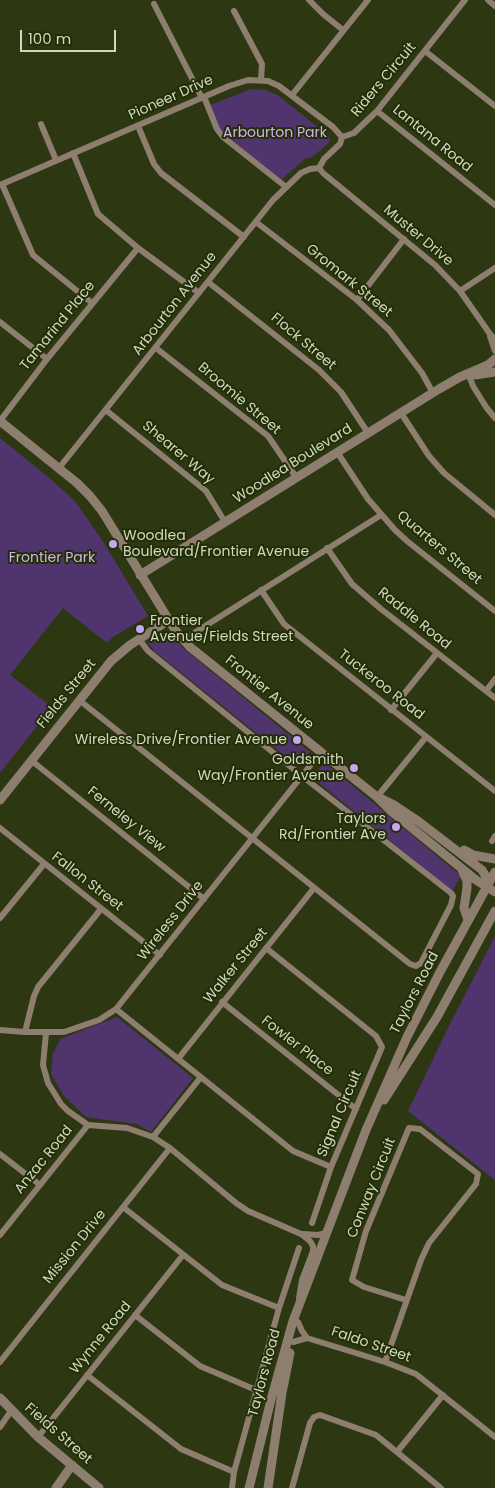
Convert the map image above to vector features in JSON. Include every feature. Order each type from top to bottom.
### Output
[{"type":"street","points":[[309,0],[343,30]]},
{"type":"street","points":[[292,95],[368,0]]},
{"type":"street","name":"Riders Circuit","points":[[319,168],[324,159],[340,144],[342,137],[354,133],[377,111],[465,0]]},
{"type":"street","points":[[488,0],[495,6]]},
{"type":"street","points":[[154,4],[223,137],[286,187]]},
{"type":"street","points":[[234,11],[262,64],[261,80],[273,83],[292,95],[333,127],[342,137]]},
{"type":"street","points":[[425,51],[495,106]]},
{"type":"street","name":"Pioneer Drive","points":[[1,184],[203,97],[241,82],[261,80]]},
{"type":"street","name":"Lantana Road","points":[[377,111],[495,205]]},
{"type":"street","points":[[41,124],[56,160]]},
{"type":"street","points":[[138,126],[154,164],[161,173],[244,238]]},
{"type":"street","points":[[73,153],[98,214],[138,248],[198,294]]},
{"type":"street","name":"Arbourton Avenue","points":[[59,468],[107,411],[198,294],[286,187],[305,170],[319,168]]},
{"type":"street","name":"Muster Drive","points":[[319,168],[323,174],[435,265],[460,291],[492,337],[495,351]]},
{"type":"street","points":[[1,184],[32,255],[92,303]]},
{"type":"street","name":"Gromark Street","points":[[256,222],[357,300],[389,330],[407,351],[433,393]]},
{"type":"street","points":[[357,300],[404,239]]},
{"type":"street","name":"Tamarind Place","points":[[0,421],[47,359],[138,248]]},
{"type":"street","points":[[460,291],[495,268]]},
{"type":"street","name":"Flock Street","points":[[208,282],[320,370],[341,392],[368,433]]},
{"type":"street","points":[[0,322],[47,359]]},
{"type":"street","name":"Broomie Street","points":[[156,348],[268,436],[296,477]]},
{"type":"street","name":"Woodlea Boulevard","points":[[140,575],[433,393],[488,365],[495,359]]},
{"type":"street","name":"Woodlea Boulevard","points":[[466,375],[495,372]]},
{"type":"street","points":[[466,375],[495,418]]},
{"type":"street","name":"Shearer Way","points":[[107,411],[206,491],[225,522]]},
{"type":"street","points":[[401,413],[429,456],[444,473],[495,515]]},
{"type":"street","name":"Frontier Avenue","points":[[0,421],[59,468],[90,496],[102,511],[140,575],[183,640],[377,797],[391,811],[462,869],[481,884],[491,889]]},
{"type":"street","name":"Quarters Street","points":[[337,452],[381,515],[407,541],[495,610]]},
{"type":"street","points":[[183,640],[381,515]]},
{"type":"street","name":"Raddle Road","points":[[327,548],[352,584],[436,653],[495,698]]},
{"type":"street","name":"Tuckeroo Road","points":[[261,590],[284,624],[495,792]]},
{"type":"street","name":"Fields Street","points":[[0,800],[111,661],[139,639],[169,620]]},
{"type":"street","points":[[79,700],[413,966],[420,963],[453,900],[453,896],[148,652],[139,639]]},
{"type":"street","points":[[392,710],[436,653]]},
{"type":"street","points":[[486,691],[495,679]]},
{"type":"street","points":[[377,797],[426,737]]},
{"type":"street","name":"Wireless Drive","points":[[0,1030],[46,1033],[64,1032],[99,1020],[116,1009],[321,752]]},
{"type":"street","name":"Ferneley View","points":[[32,761],[204,899]]},
{"type":"street","name":"Frontier Avenue","points":[[377,797],[394,805],[482,870],[491,889]]},
{"type":"street","name":"Fallon Street","points":[[0,828],[160,955]]},
{"type":"street","points":[[442,839],[473,855],[495,859]]},
{"type":"street","points":[[0,918],[44,864]]},
{"type":"street","points":[[462,869],[468,888],[464,908],[468,920]]},
{"type":"street","name":"Taylors Road","points":[[250,1488],[271,1400],[296,1321],[326,1233],[366,1130],[407,1037],[468,920],[491,889],[495,872]]},
{"type":"street","name":"Walker Street","points":[[178,1059],[314,888]]},
{"type":"street","points":[[25,1032],[38,987],[101,909]]},
{"type":"street","name":"Taylors Road","points":[[366,1130],[437,1017],[495,911]]},
{"type":"street","name":"Signal Circuit","points":[[116,1009],[293,1151],[331,1167],[382,1047],[376,1036],[266,948]]},
{"type":"street","name":"Fowler Place","points":[[222,1002],[356,1108]]},
{"type":"street","points":[[46,1033],[44,1065],[48,1083],[61,1104],[88,1125],[128,1128],[153,1137],[170,1148],[248,1211],[302,1234],[310,1241],[313,1246],[302,1280],[296,1321],[307,1338],[293,1342]]},
{"type":"street","points":[[153,1137],[201,1077]]},
{"type":"street","name":"Anzac Road","points":[[0,1235],[88,1125]]},
{"type":"street","name":"Conway Circuit","points":[[385,1362],[420,1260],[429,1244],[476,1184],[478,1174],[420,1129],[409,1128],[366,1231],[352,1280],[364,1288],[406,1300]]},
{"type":"street","name":"Mission Drive","points":[[0,1362],[170,1148]]},
{"type":"street","points":[[0,1154],[40,1186]]},
{"type":"street","points":[[312,1223],[331,1167]]},
{"type":"street","points":[[123,1208],[222,1285],[279,1308]]},
{"type":"street","points":[[302,1234],[318,1235],[326,1233]]},
{"type":"street","points":[[232,1488],[234,1472],[256,1390],[279,1308],[299,1248]]},
{"type":"street","name":"Wynne Road","points":[[38,1437],[183,1255]]},
{"type":"street","points":[[135,1315],[200,1366],[256,1390]]},
{"type":"street","name":"Taylors Road","points":[[268,1488],[282,1393],[296,1321]]},
{"type":"street","name":"Faldo Street","points":[[307,1338],[385,1362],[416,1374],[495,1437]]},
{"type":"street","points":[[88,1375],[181,1449],[234,1472]]},
{"type":"street","points":[[397,1452],[443,1395]]},
{"type":"street","name":"Fields Street","points":[[0,1398],[38,1437],[99,1488]]},
{"type":"street","points":[[0,1428],[11,1410]]},
{"type":"street","points":[[292,1488],[308,1428],[312,1419],[317,1416],[370,1432],[440,1488]]},
{"type":"street","points":[[56,1488],[72,1465]]},
{"type":"green space","name":"Arbourton Park","points":[[251,89],[266,90],[279,96],[330,137],[329,143],[311,158],[306,158],[281,180],[222,133],[210,105]]},
{"type":"green space","name":"Frontier Park","points":[[0,438],[75,501],[104,543],[148,616],[113,637],[107,643],[63,608],[10,675],[52,707],[0,773]]},
{"type":"green space","points":[[168,630],[183,648],[310,752],[296,765],[154,651],[147,642]]},
{"type":"green space","points":[[324,762],[461,876],[452,891],[313,778]]},
{"type":"green space","points":[[495,936],[495,1180],[408,1111]]},
{"type":"green space","points":[[117,1017],[193,1078],[151,1132],[137,1124],[86,1117],[64,1096],[51,1074],[53,1054],[60,1039]]},
{"type":"place","name":"Woodlea Boulevard/Frontier Avenue","points":[[113,544]]},
{"type":"place","name":"Frontier Avenue/Fields Street","points":[[140,629]]},
{"type":"place","name":"Wireless Drive/Frontier Avenue","points":[[297,740]]},
{"type":"place","name":"Goldsmith Way/Frontier Avenue","points":[[354,768]]},
{"type":"place","name":"Taylors Rd/Frontier Ave","points":[[396,827]]}]
